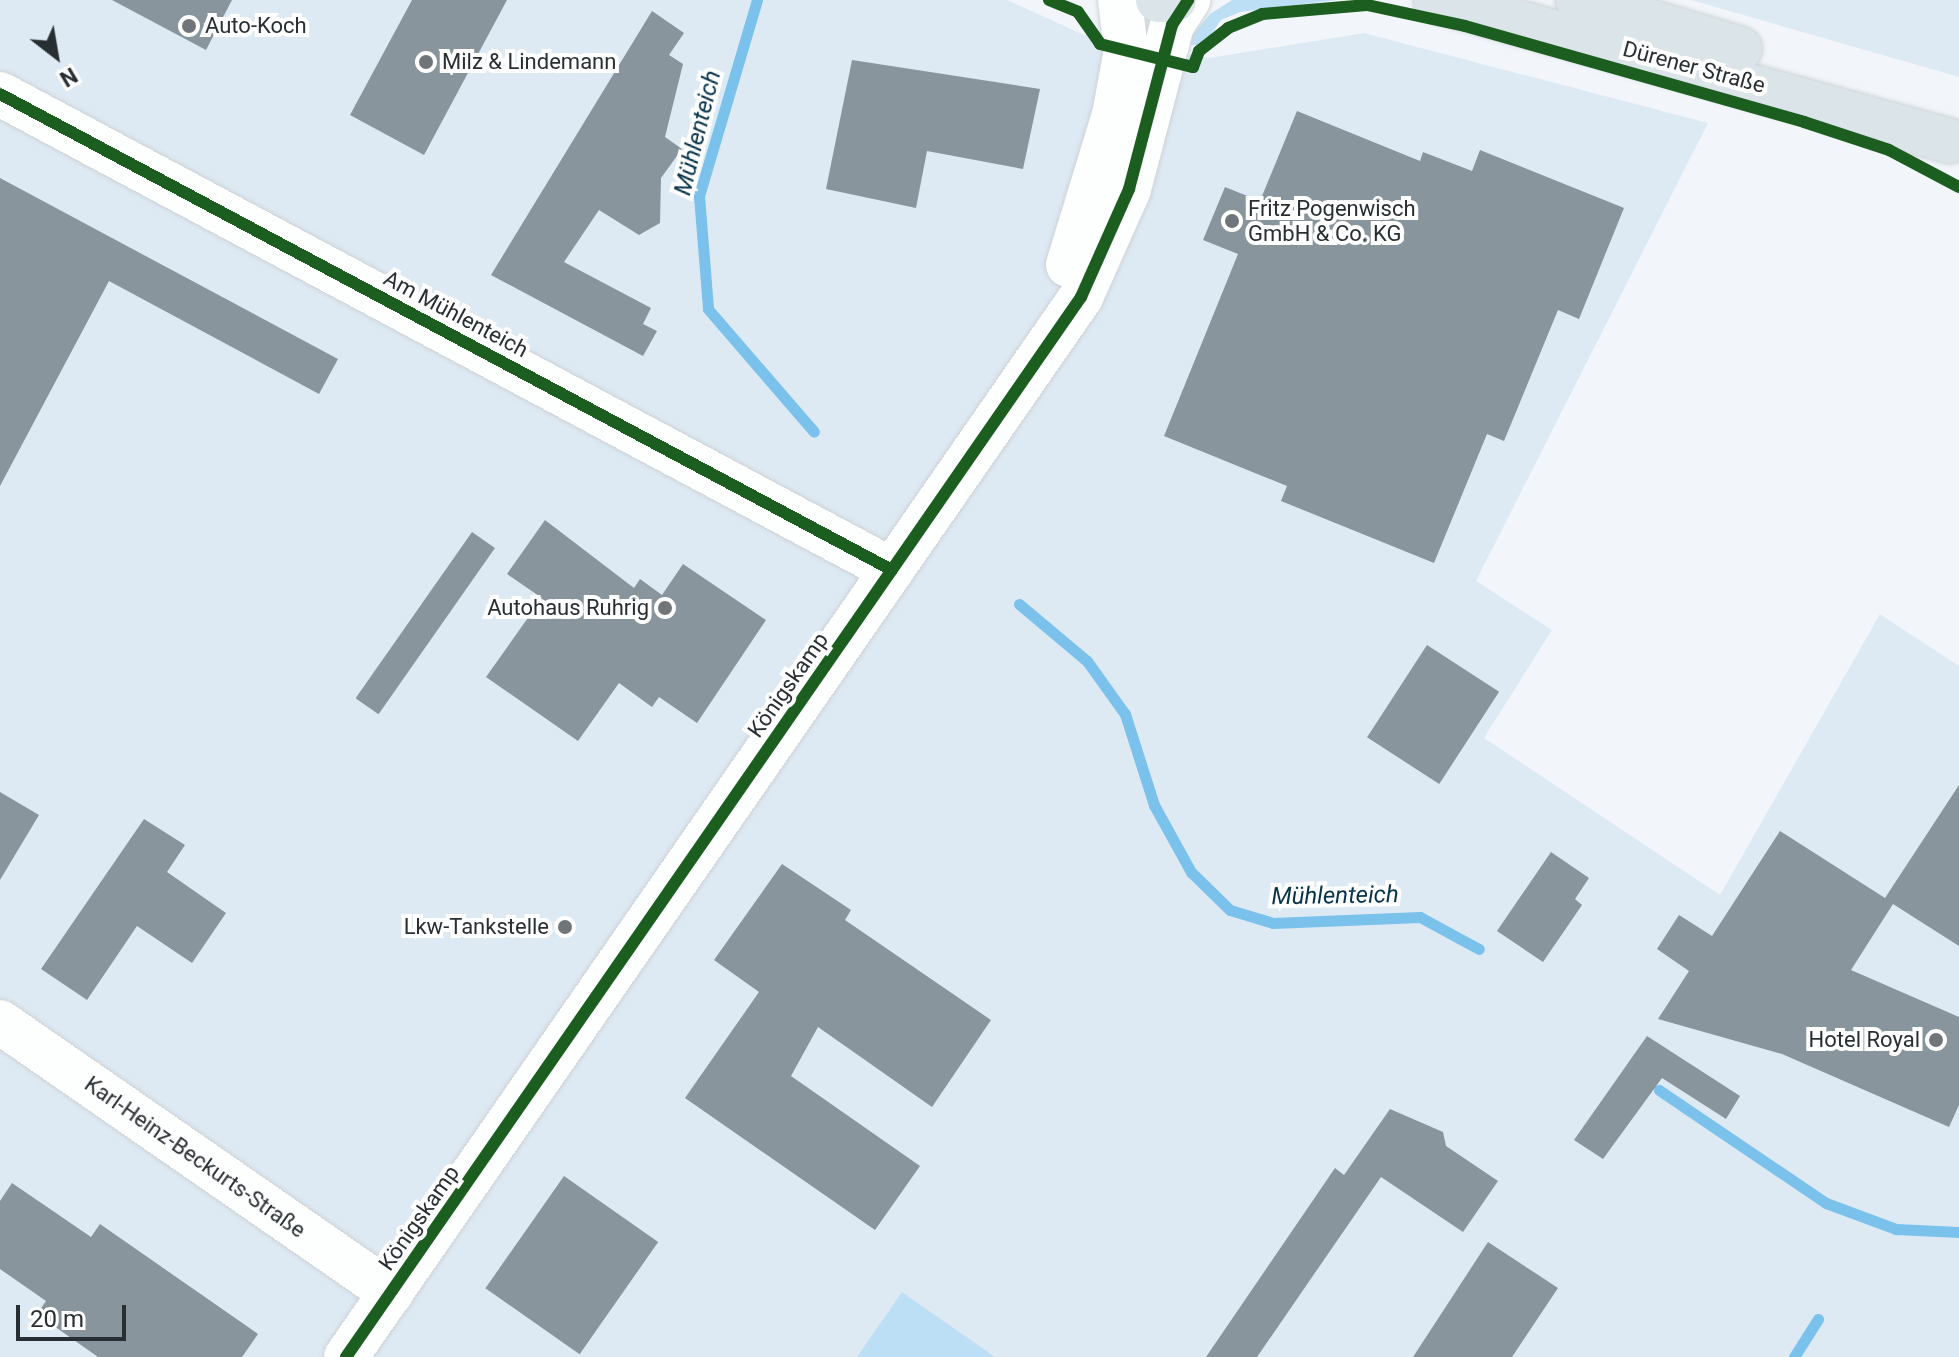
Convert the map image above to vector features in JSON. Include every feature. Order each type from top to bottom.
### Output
[{"type":"main road","points":[[1158,0],[1174,0]]},
{"type":"main road","name":"Dürener Straße","points":[[1436,0],[1954,145]]},
{"type":"main road","name":"Dürener Straße","points":[[1578,0],[1883,99],[1954,145]]},
{"type":"street","name":"Königskamp","points":[[1032,373],[1114,115],[1126,50],[1120,0]]},
{"type":"street","name":"Königskamp","points":[[346,1357],[1032,373],[1081,297],[1129,189],[1172,25],[1188,0]]},
{"type":"street","name":"Am Mühlenteich","points":[[0,94],[892,570]]},
{"type":"street","name":"Karl-Heinz-Beckurts-Straße","points":[[0,1022],[391,1293]]},
{"type":"shaded area","points":[[0,0],[1007,0],[1082,34],[1209,58],[1364,33],[1708,123],[1476,581],[1552,630],[1484,738],[1720,895],[1880,614],[1959,666],[1959,1357],[0,1357]]},
{"type":"shaded area","points":[[1232,0],[1337,0],[1240,12],[1221,20],[1203,46],[1185,44],[1210,14]]},
{"type":"shaded area","points":[[1691,0],[1959,0],[1959,77]]},
{"type":"shaded area","points":[[902,1292],[995,1357],[857,1357]]},
{"type":"building","name":"Auto-Koch","points":[[112,0],[232,0],[206,50]]},
{"type":"building","name":"Milz & Lindemann","points":[[412,0],[507,0],[424,155],[350,115]]},
{"type":"building","points":[[652,11],[684,33],[669,55],[683,64],[665,137],[682,149],[661,178],[660,223],[639,235],[599,210],[564,262],[651,308],[643,324],[657,331],[643,356],[491,275]]},
{"type":"building","points":[[852,60],[1040,89],[1023,169],[927,151],[916,208],[826,189]]},
{"type":"building","points":[[1297,111],[1420,161],[1423,152],[1472,171],[1480,150],[1624,208],[1579,319],[1558,310],[1504,441],[1487,434],[1434,563],[1281,501],[1287,486],[1164,436],[1238,254],[1203,240],[1225,187],[1260,201]]},
{"type":"building","points":[[0,178],[338,359],[319,394],[109,281],[0,486]]},
{"type":"building","points":[[545,520],[634,588],[640,579],[662,595],[683,564],[766,620],[697,723],[659,697],[652,707],[619,683],[578,741],[486,677],[542,598],[507,574]]},
{"type":"building","points":[[472,532],[495,548],[379,714],[356,698]]},
{"type":"building","points":[[1427,645],[1499,692],[1439,784],[1367,737]]},
{"type":"building","points":[[1959,785],[1959,946],[1893,904],[1851,970],[1959,1017],[1959,1105],[1949,1127],[1782,1054],[1658,1019],[1689,971],[1657,949],[1679,915],[1712,936],[1780,831],[1885,898]]},
{"type":"building","points":[[0,792],[39,815],[0,880]]},
{"type":"building","points":[[144,819],[185,845],[167,872],[226,913],[192,963],[137,926],[87,1000],[41,969]]},
{"type":"building","points":[[1551,852],[1589,878],[1575,899],[1582,905],[1543,962],[1497,931]]},
{"type":"building","points":[[782,864],[851,910],[845,920],[991,1020],[932,1107],[818,1027],[791,1076],[920,1166],[875,1230],[685,1098],[759,992],[714,960]]},
{"type":"building","points":[[1647,1036],[1740,1096],[1726,1119],[1662,1078],[1603,1159],[1574,1140]]},
{"type":"building","points":[[1390,1109],[1443,1132],[1446,1146],[1498,1181],[1463,1232],[1381,1177],[1257,1357],[1206,1357],[1335,1168],[1344,1175]]},
{"type":"building","points":[[564,1176],[658,1242],[580,1354],[485,1288]]},
{"type":"building","points":[[12,1183],[91,1237],[100,1224],[258,1334],[242,1357],[98,1357],[37,1314],[46,1301],[0,1269],[0,1201]]},
{"type":"building","points":[[1488,1242],[1558,1288],[1512,1357],[1413,1357]]},
{"type":"waterway","name":"Mühlenteich","points":[[757,0],[699,196],[708,309],[814,432]]},
{"type":"waterway","name":"Mühlenteich","points":[[1019,604],[1087,661],[1125,714],[1154,805],[1191,872],[1230,910],[1273,923],[1420,917],[1479,949]]},
{"type":"waterway","name":"Mühlenteich","points":[[1659,1090],[1826,1203],[1896,1229],[1959,1232]]},
{"type":"waterway","points":[[1794,1357],[1818,1319]]},
{"type":"cycle path","points":[[1049,0],[1078,12],[1100,44],[1193,67],[1199,51],[1228,28],[1262,14],[1367,5],[1465,26],[1804,122],[1889,150],[1959,187]]},
{"type":"cycle path","points":[[346,1357],[1081,297],[1129,189],[1172,25],[1188,0]]},
{"type":"cycle path","points":[[0,94],[892,570]]},
{"type":"place","name":"Auto-Koch","points":[[189,26]]},
{"type":"place","name":"Milz & Lindemann","points":[[426,62]]},
{"type":"place","name":"Fritz Pogenwisch GmbH & Co. KG","points":[[1232,221]]},
{"type":"place","name":"Autohaus Ruhrig","points":[[665,608]]},
{"type":"place","name":"Lkw-Tankstelle","points":[[565,927]]},
{"type":"place","name":"Hotel Royal","points":[[1936,1040]]}]
